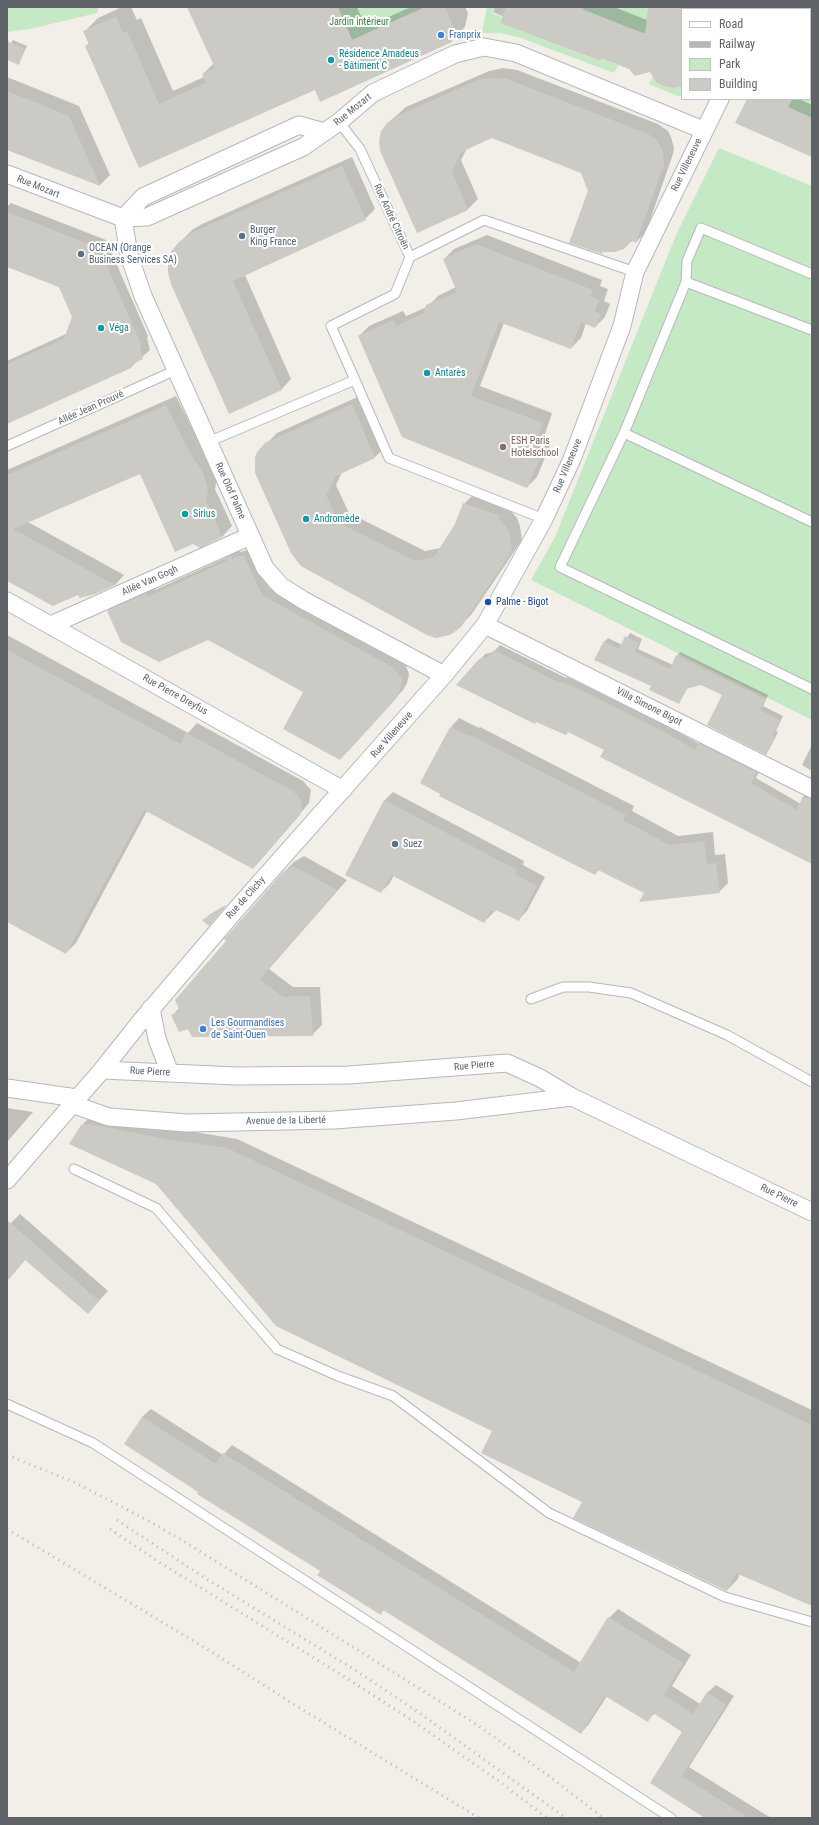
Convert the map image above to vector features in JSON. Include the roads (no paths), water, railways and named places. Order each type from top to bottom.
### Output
[{"type":"street","name":"Rue Mozart","points":[[7,174],[123,218],[143,197],[298,125],[324,132],[339,122],[372,93],[455,54],[484,47],[516,54],[703,130]]},
{"type":"street","name":"Rue Villeneuve","points":[[342,790],[444,675],[485,625],[544,519],[572,459],[619,334],[635,272],[703,130],[719,100]]},
{"type":"street","name":"Rue Olof Palme","points":[[123,218],[129,255],[143,296],[265,568],[281,586],[302,600],[444,675]]},
{"type":"street","name":"Allée Van Gogh","points":[[51,625],[250,536]]},
{"type":"street","name":"Rue Pierre Dreyfus","points":[[7,601],[342,790]]},
{"type":"street","name":"Villa Simone Bigot","points":[[485,625],[812,789]]},
{"type":"street","name":"Rue de Clichy","points":[[7,1180],[102,1070],[151,1008],[342,790]]},
{"type":"street","points":[[151,1008],[157,1039],[170,1073]]},
{"type":"street","name":"Rue Pierre","points":[[102,1070],[237,1076],[349,1075],[506,1063],[540,1078],[572,1097],[812,1212]]},
{"type":"street","points":[[7,1088],[77,1098]]},
{"type":"street","name":"Avenue de la Liberté","points":[[77,1098],[80,1107],[109,1117],[187,1123],[334,1120],[456,1111],[572,1097]]},
{"type":"lane","name":"Rue André Citroën","points":[[339,122],[360,149],[410,257],[396,294],[331,326],[355,380]]},
{"type":"lane","points":[[410,257],[484,220],[635,272]]},
{"type":"lane","points":[[812,274],[701,228],[687,261],[686,282],[624,433],[560,567],[812,690]]},
{"type":"lane","points":[[686,282],[812,330]]},
{"type":"lane","name":"Allée Jean Prouvé","points":[[7,446],[176,370]]},
{"type":"lane","points":[[208,442],[355,380],[389,458],[544,519]]},
{"type":"lane","points":[[624,433],[812,522]]},
{"type":"lane","points":[[531,998],[563,988],[589,987],[631,993],[727,1035],[812,1082]]},
{"type":"lane","points":[[74,1168],[156,1208],[277,1349],[338,1376],[393,1396],[549,1513],[725,1597],[812,1622]]},
{"type":"lane","points":[[7,1404],[93,1443],[672,1818]]},
{"type":"railway","points":[[7,1455],[76,1483],[147,1520],[185,1542],[476,1724],[553,1779],[603,1818]]},
{"type":"railway","points":[[117,1520],[205,1578],[355,1670],[415,1710],[566,1818]]},
{"type":"railway","points":[[7,1529],[207,1649],[479,1818]]},
{"type":"railway","points":[[110,1529],[159,1562],[410,1719],[500,1782],[547,1818]]},
{"type":"place","name":"Franprix","points":[[441,35]]},
{"type":"place","name":"Résidence Amadeus - Bâtiment C","points":[[331,60]]},
{"type":"place","name":"Burger King France","points":[[242,236]]},
{"type":"place","name":"OCEAN (Orange Business Services SA)","points":[[81,254]]},
{"type":"place","name":"Véga","points":[[101,328]]},
{"type":"place","name":"Antarès","points":[[427,373]]},
{"type":"place","name":"ESH Paris Hotelschool","points":[[503,447]]},
{"type":"place","name":"Sirius","points":[[185,514]]},
{"type":"place","name":"Andromède","points":[[306,519]]},
{"type":"place","name":"Palme - Bigot","points":[[488,602]]},
{"type":"place","name":"Suez","points":[[395,844]]},
{"type":"place","name":"Les Gourmandises de Saint-Ouen","points":[[203,1029]]},
{"type":"park label","name":"Jardin intérieur","points":[[359,22]]}]
